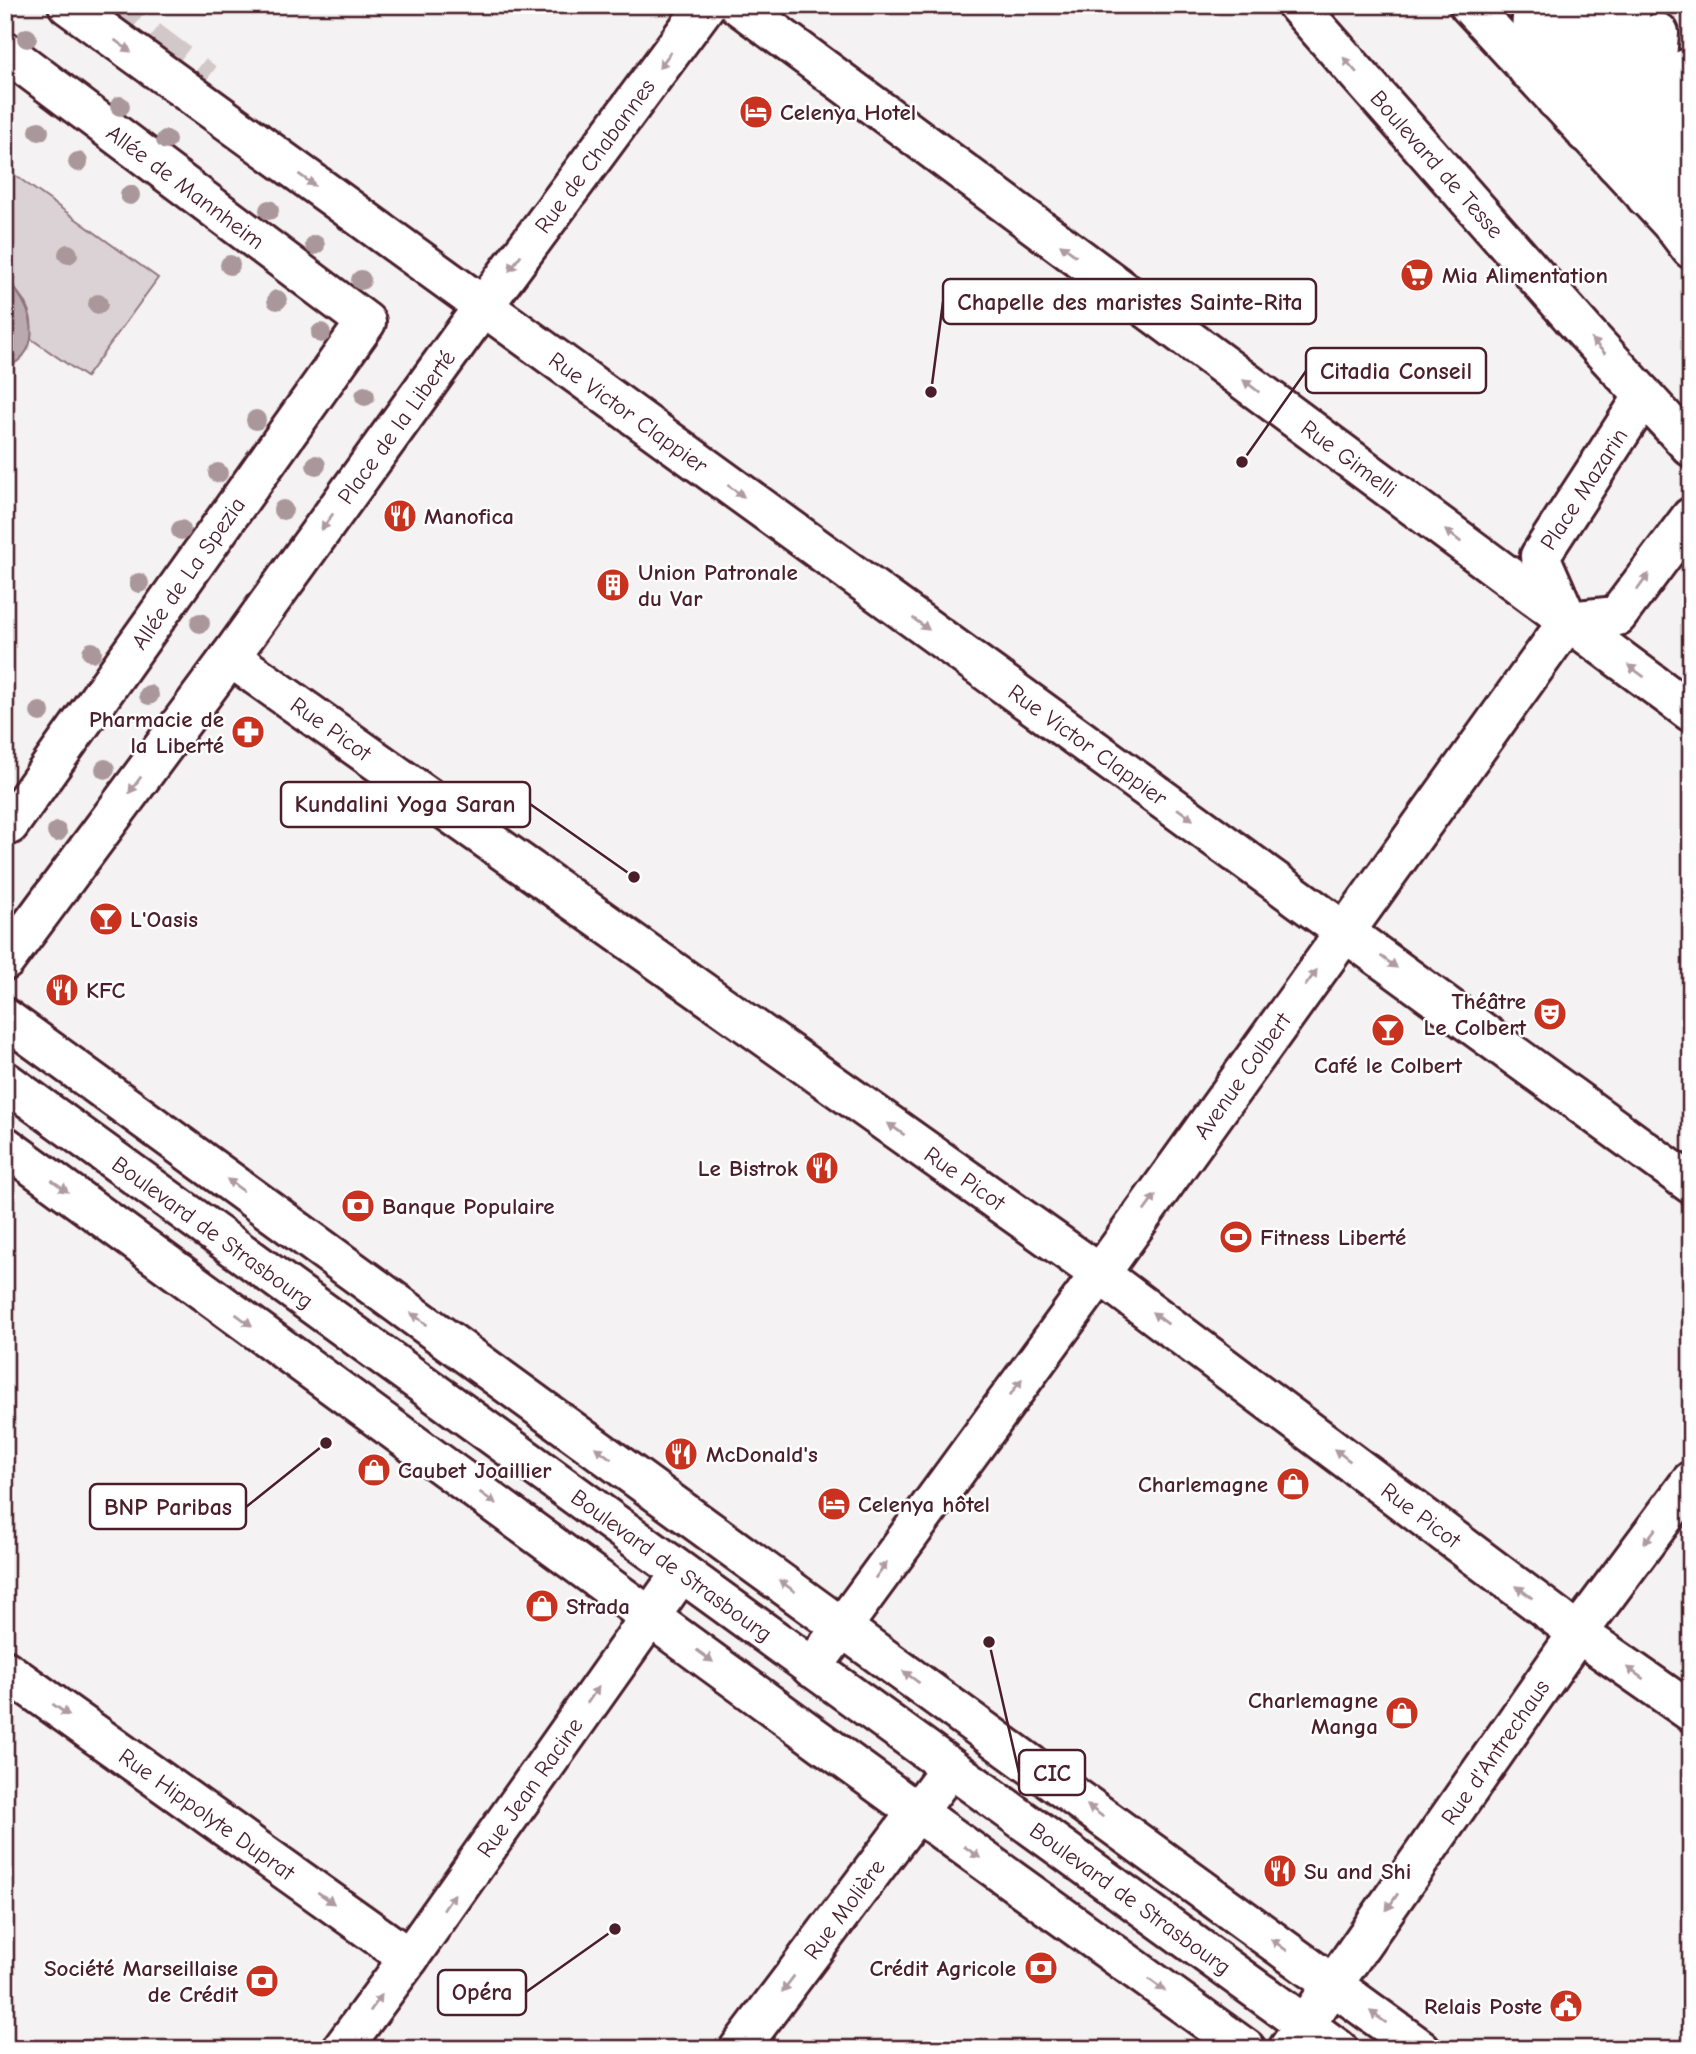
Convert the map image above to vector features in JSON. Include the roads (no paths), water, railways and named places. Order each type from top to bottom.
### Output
[{"type":"street","points":[[68,5],[482,308]]},
{"type":"street","name":"Rue de Chabannes","points":[[482,308],[706,5]]},
{"type":"street","name":"Rue Gimelli","points":[[738,5],[1691,712]]},
{"type":"street","name":"Boulevard de Tesse","points":[[1297,5],[1644,396],[1686,431]]},
{"type":"street","points":[[1469,5],[1497,21],[1528,70],[1681,237]]},
{"type":"street","points":[[1528,70],[1532,5]]},
{"type":"street","points":[[1556,100],[1563,5]]},
{"type":"street","points":[[1586,134],[1597,5]]},
{"type":"street","points":[[1616,164],[1631,5]]},
{"type":"street","points":[[1646,197],[1659,33]]},
{"type":"street","name":"Allée de Mannheim","points":[[5,51],[366,322]]},
{"type":"street","points":[[1681,237],[1686,69]]},
{"type":"street","name":"Place de la Liberté","points":[[5,961],[230,657],[482,308]]},
{"type":"street","name":"Rue Victor Clappier","points":[[482,308],[1345,930],[1691,1184]]},
{"type":"street","name":"Allée de La Spezia","points":[[9,825],[366,322]]},
{"type":"street","name":"Place Mazarin","points":[[1568,621],[1541,556],[1644,396]]},
{"type":"street","points":[[1568,621],[1618,616],[1691,517]]},
{"type":"street","name":"Avenue Colbert","points":[[812,1668],[1100,1274],[1568,621]]},
{"type":"street","name":"Rue Picot","points":[[230,657],[1100,1274],[1578,1633],[1691,1712]]},
{"type":"street","points":[[5,1018],[1421,2049]]},
{"type":"street","name":"Boulevard de Strasbourg","points":[[5,1082],[1230,1969],[1297,2037],[1338,2049]]},
{"type":"street","points":[[5,1146],[1246,2049]]},
{"type":"street","name":"Rue d'Antrechaus","points":[[1297,2037],[1578,1633],[1691,1481]]},
{"type":"street","name":"Rue Jean Racine","points":[[342,2049],[681,1573]]},
{"type":"street","name":"Rue Hippolyte Duprat","points":[[5,1670],[409,1958]]},
{"type":"street","name":"Rue Molière","points":[[739,2049],[950,1768]]},
{"type":"tunnel","points":[[103,5],[205,82]]},
{"type":"place","name":"Celenya Hotel","points":[[756,112]]},
{"type":"place","name":"Mia Alimentation","points":[[1417,275]]},
{"type":"place","name":"Chapelle des maristes Sainte-Rita","points":[[931,392]]},
{"type":"place","name":"Citadia Conseil","points":[[1242,462]]},
{"type":"place","name":"Manofica","points":[[400,516]]},
{"type":"place","name":"Union Patronale du Var","points":[[613,585]]},
{"type":"place","name":"Pharmacie de la Liberté","points":[[248,732]]},
{"type":"place","name":"Kundalini Yoga Saran","points":[[634,877]]},
{"type":"place","name":"L'Oasis","points":[[106,919]]},
{"type":"place","name":"KFC","points":[[62,990]]},
{"type":"place","name":"Théâtre Le Colbert","points":[[1550,1014]]},
{"type":"place","name":"Café le Colbert","points":[[1388,1030]]},
{"type":"place","name":"Le Bistrok","points":[[822,1168]]},
{"type":"place","name":"Banque Populaire","points":[[358,1206]]},
{"type":"place","name":"Fitness Liberté","points":[[1236,1237]]},
{"type":"place","name":"BNP Paribas","points":[[326,1443]]},
{"type":"place","name":"McDonald's","points":[[681,1454]]},
{"type":"place","name":"Caubet Joaillier","points":[[374,1470]]},
{"type":"place","name":"Charlemagne","points":[[1293,1484]]},
{"type":"place","name":"Celenya hôtel","points":[[834,1504]]},
{"type":"place","name":"Strada","points":[[542,1606]]},
{"type":"place","name":"CIC","points":[[989,1642]]},
{"type":"place","name":"Charlemagne Manga","points":[[1402,1713]]},
{"type":"place","name":"Su and Shi","points":[[1280,1871]]},
{"type":"place","name":"Opéra","points":[[615,1929]]},
{"type":"place","name":"Crédit Agricole","points":[[1041,1968]]},
{"type":"place","name":"Société Marseillaise de Crédit","points":[[262,1981]]},
{"type":"place","name":"Relais Poste","points":[[1566,2006]]}]
